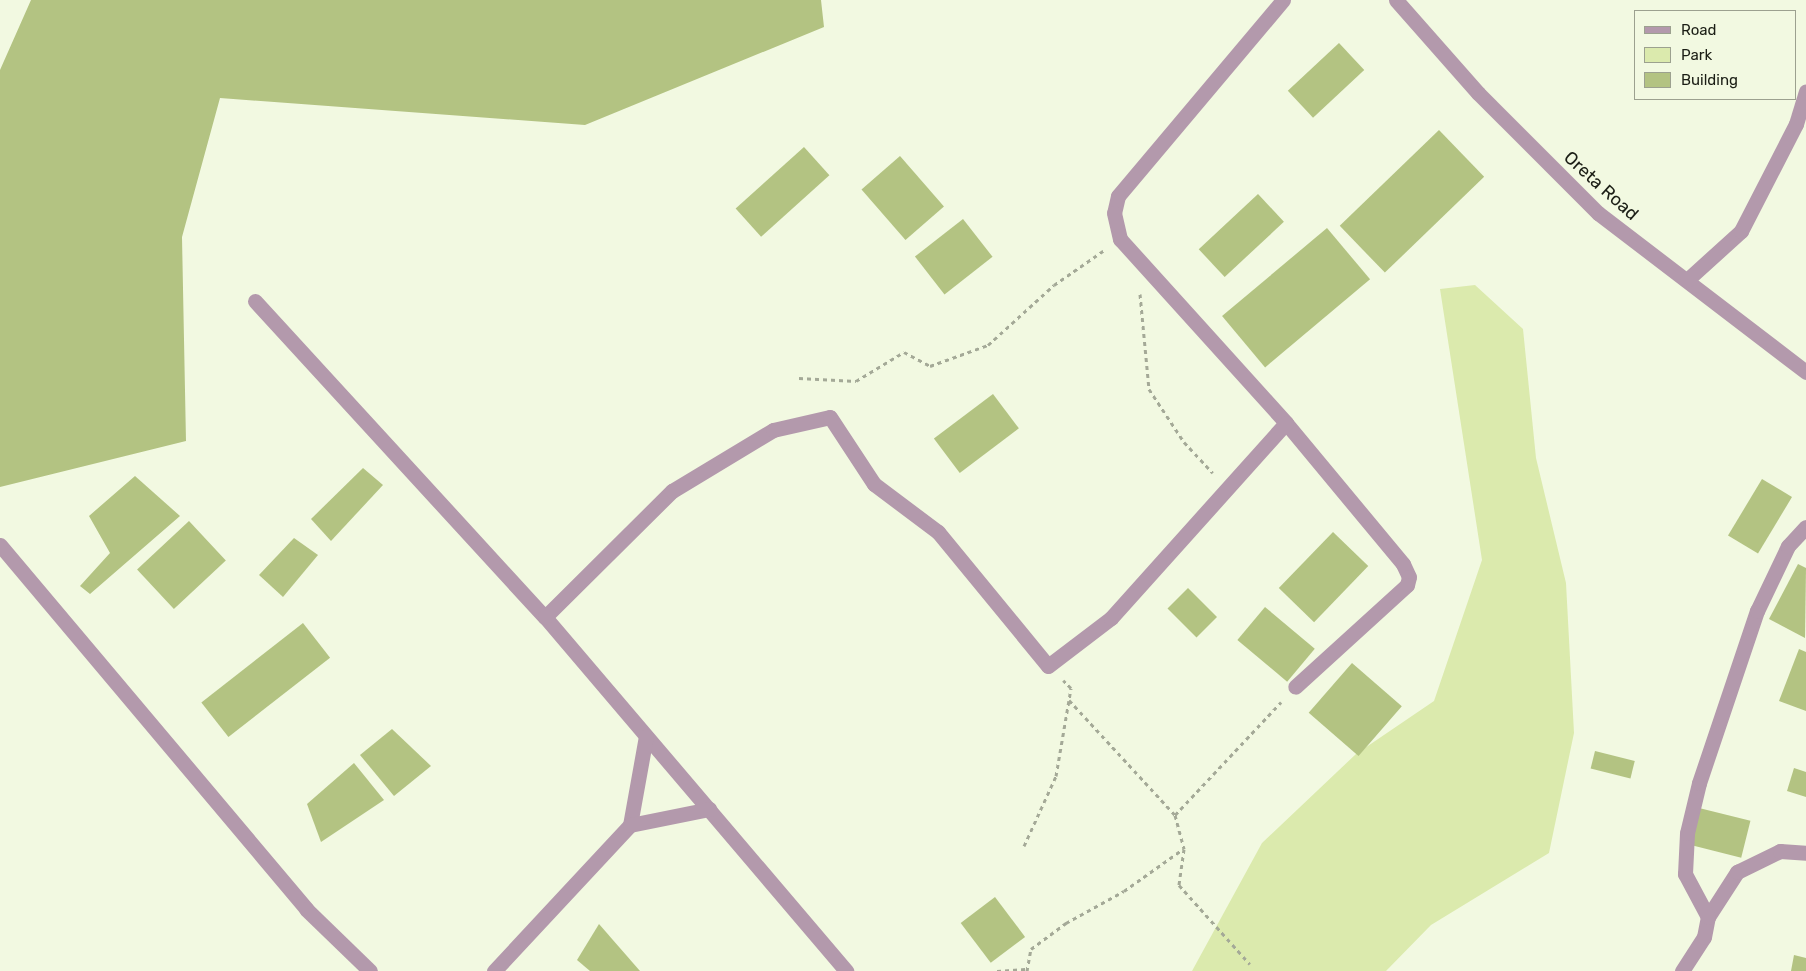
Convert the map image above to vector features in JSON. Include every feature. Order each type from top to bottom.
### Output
[{"type":"street","points":[[1284,0],[1118,196],[1114,213],[1120,239],[1286,423],[1403,564],[1409,577],[1408,585],[1295,687]]},
{"type":"street","name":"Oreta Road","points":[[1396,0],[1478,93],[1598,213],[1806,372]]},
{"type":"street","points":[[1687,280],[1741,231],[1796,124],[1806,92]]},
{"type":"street","points":[[255,301],[545,617],[846,971]]},
{"type":"street","points":[[545,617],[672,491],[773,430],[830,417],[874,484],[938,532],[1048,666],[1111,618],[1286,423]]},
{"type":"street","points":[[1708,917],[1685,874],[1688,833],[1699,783],[1757,610],[1788,546],[1806,527]]},
{"type":"street","points":[[0,546],[306,909],[370,971]]},
{"type":"street","points":[[494,971],[630,825],[646,736]]},
{"type":"street","points":[[630,825],[709,809]]},
{"type":"street","points":[[1682,971],[1704,937],[1708,917],[1737,872],[1780,851],[1806,853]]},
{"type":"path","points":[[799,378],[856,381],[904,352],[930,366],[988,345],[1054,285],[1120,239]]},
{"type":"path","points":[[1141,261],[1140,315],[1149,390],[1184,442],[1228,488]]},
{"type":"path","points":[[1024,846],[1056,776],[1071,688],[1048,666]]},
{"type":"path","points":[[1175,815],[1295,687]]},
{"type":"path","points":[[1069,700],[1175,815],[1184,849],[1179,885],[1250,964]]},
{"type":"path","points":[[996,971],[1028,970],[1031,949],[1066,923],[1124,892],[1184,849]]},
{"type":"green space","points":[[1475,285],[1523,329],[1536,458],[1566,583],[1574,733],[1549,853],[1431,925],[1386,971],[1192,971],[1262,843],[1356,754],[1434,701],[1482,560],[1440,289]]},
{"type":"building","points":[[31,0],[821,0],[824,27],[585,125],[220,98],[182,237],[186,441],[0,487],[0,70]]},
{"type":"building","points":[[1339,43],[1364,70],[1313,118],[1288,91]]},
{"type":"building","points":[[1439,130],[1484,177],[1385,273],[1340,226]]},
{"type":"building","points":[[804,147],[829,175],[761,237],[736,209]]},
{"type":"building","points":[[900,156],[944,207],[905,240],[862,189]]},
{"type":"building","points":[[1258,194],[1284,222],[1225,277],[1199,249]]},
{"type":"building","points":[[963,219],[993,257],[944,294],[915,257]]},
{"type":"building","points":[[1327,228],[1370,279],[1265,367],[1222,316]]},
{"type":"building","points":[[993,394],[1019,428],[960,473],[934,439]]},
{"type":"building","points":[[363,468],[383,485],[331,541],[311,519]]},
{"type":"building","points":[[135,476],[180,516],[90,594],[80,586],[110,553],[89,516]]},
{"type":"building","points":[[1762,479],[1792,497],[1758,554],[1728,536]]},
{"type":"building","points":[[189,521],[226,560],[174,609],[137,569]]},
{"type":"building","points":[[1333,532],[1368,566],[1314,622],[1279,588]]},
{"type":"building","points":[[294,538],[318,555],[283,597],[259,575]]},
{"type":"building","points":[[1798,564],[1806,568],[1805,638],[1769,619]]},
{"type":"building","points":[[1188,588],[1217,617],[1196,637],[1167,609]]},
{"type":"building","points":[[1265,607],[1315,649],[1287,682],[1237,640]]},
{"type":"building","points":[[303,623],[330,658],[228,737],[201,702]]},
{"type":"building","points":[[1799,649],[1806,652],[1806,711],[1779,701]]},
{"type":"building","points":[[1352,663],[1402,706],[1359,756],[1309,713]]},
{"type":"building","points":[[392,729],[431,766],[394,796],[360,755]]},
{"type":"building","points":[[1595,751],[1635,761],[1630,778],[1591,768]]},
{"type":"building","points":[[354,763],[384,800],[321,842],[307,804]]},
{"type":"building","points":[[1794,768],[1806,772],[1806,797],[1787,791]]},
{"type":"building","points":[[1699,808],[1750,821],[1741,858],[1690,845]]},
{"type":"building","points":[[995,897],[1025,937],[991,963],[961,923]]},
{"type":"building","points":[[599,924],[640,971],[590,971],[577,960]]},
{"type":"building","points":[[1794,955],[1806,958],[1806,971],[1791,971]]}]
